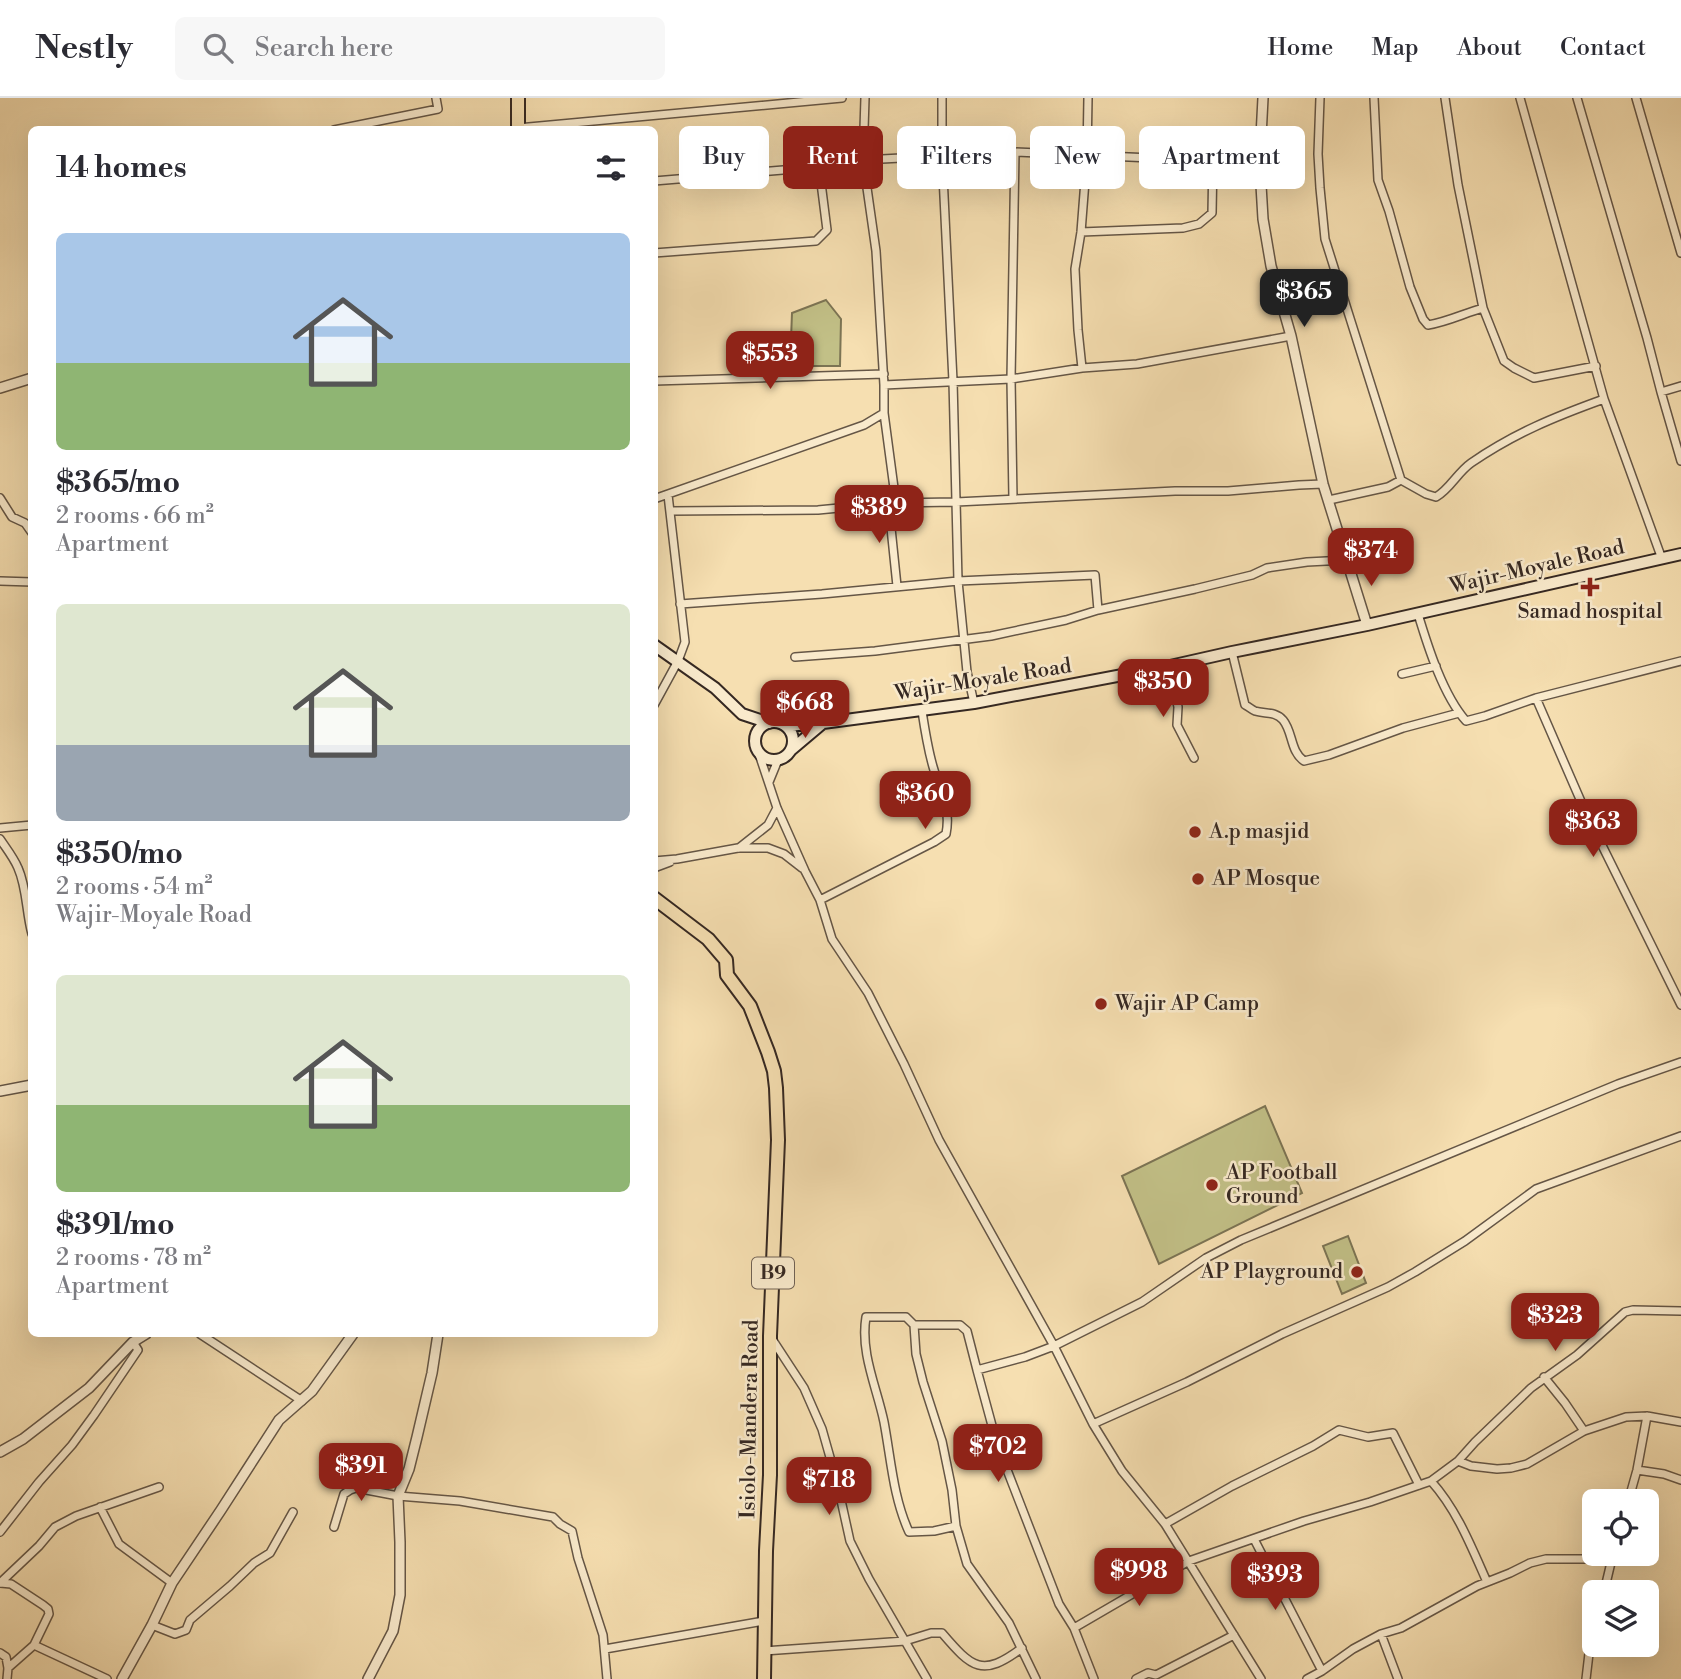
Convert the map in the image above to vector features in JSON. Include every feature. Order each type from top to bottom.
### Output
[{"type":"highway","points":[[518,98],[518,126]]},
{"type":"highway","name":"Isiolo-Mandera Road","points":[[660,905],[708,939],[726,960],[727,975],[750,1006],[774,1071],[778,1140],[770,1336],[770,1475],[764,1679]]},
{"type":"main road","name":"Wajir-Moyale Road","points":[[786,726],[974,704],[1367,625],[1681,554]]},
{"type":"main road","points":[[658,648],[715,688],[742,714],[763,757],[770,760],[785,757],[823,723]]},
{"type":"main road","points":[[742,714],[786,726],[793,738],[791,750]]},
{"type":"main road","points":[[757,746],[758,733],[769,723]]},
{"type":"street","points":[[354,126],[438,109],[436,98]]},
{"type":"street","points":[[549,126],[842,98]]},
{"type":"street","points":[[865,126],[866,98]]},
{"type":"street","points":[[942,98],[942,126]]},
{"type":"street","points":[[1088,98],[1088,126]]},
{"type":"street","points":[[1262,126],[1263,98]]},
{"type":"street","points":[[1320,98],[1319,165],[1325,239],[1401,480],[1432,497],[1439,496],[1469,465],[1508,439],[1556,416],[1604,399]]},
{"type":"street","points":[[1374,98],[1378,180],[1410,287],[1423,319],[1428,324],[1440,323],[1483,307]]},
{"type":"street","points":[[1445,98],[1458,185],[1483,307],[1504,361],[1534,378],[1595,366]]},
{"type":"street","points":[[1520,98],[1604,399],[1662,559]]},
{"type":"street","points":[[1577,98],[1681,461]]},
{"type":"street","points":[[1636,98],[1681,253]]},
{"type":"street","points":[[658,181],[783,170]]},
{"type":"street","points":[[658,253],[816,241],[827,230],[822,189]]},
{"type":"street","points":[[867,189],[877,251],[884,413],[894,503],[891,528],[897,586]]},
{"type":"street","points":[[944,189],[953,381],[958,581],[967,672],[974,704]]},
{"type":"street","points":[[1013,499],[1011,379],[1014,189]]},
{"type":"street","points":[[1082,368],[1075,269],[1084,189]]},
{"type":"street","points":[[1081,232],[1183,228],[1199,224],[1212,213],[1212,189]]},
{"type":"street","points":[[1262,189],[1263,219],[1271,266],[1291,336],[1324,484],[1367,625]]},
{"type":"street","points":[[884,385],[1011,379],[1137,363],[1291,336]]},
{"type":"street","points":[[658,381],[884,374]]},
{"type":"street","points":[[0,388],[28,379]]},
{"type":"street","points":[[1661,392],[1681,386]]},
{"type":"street","points":[[658,498],[864,425],[884,413]]},
{"type":"street","points":[[1329,500],[1388,487],[1401,480]]},
{"type":"street","points":[[671,511],[818,510],[894,503],[1228,491],[1324,484]]},
{"type":"street","points":[[658,698],[685,642],[668,495]]},
{"type":"street","points":[[0,498],[12,517],[28,527]]},
{"type":"street","points":[[795,657],[875,651],[991,636],[1252,575],[1267,568],[1346,560]]},
{"type":"street","points":[[680,604],[958,581],[1095,575],[1098,610]]},
{"type":"street","points":[[0,581],[28,582]]},
{"type":"street","points":[[1418,614],[1436,666],[1459,713],[1466,721],[1536,698],[1681,661]]},
{"type":"street","points":[[1232,652],[1245,705],[1259,712],[1277,715],[1283,720],[1297,756],[1304,761],[1329,755],[1403,727],[1459,713]]},
{"type":"street","points":[[1170,666],[1178,707],[1177,725],[1194,758]]},
{"type":"street","points":[[1402,674],[1436,666]]},
{"type":"street","points":[[1536,698],[1586,813],[1681,1005]]},
{"type":"street","points":[[820,900],[946,834],[947,809],[930,755],[922,711]]},
{"type":"street","points":[[757,746],[777,808],[820,900],[832,939],[868,993],[939,1140],[1054,1346],[1093,1424],[1122,1471],[1165,1524],[1261,1679]]},
{"type":"street","points":[[769,783],[778,760]]},
{"type":"street","points":[[738,848],[768,825],[777,808]]},
{"type":"street","points":[[0,828],[28,825]]},
{"type":"street","points":[[0,839],[18,866],[28,921]]},
{"type":"street","points":[[658,861],[738,848],[768,848],[784,854],[805,871]]},
{"type":"street","points":[[658,866],[677,859]]},
{"type":"street","points":[[977,1370],[1054,1346],[1142,1302],[1206,1258],[1241,1240],[1618,1084],[1681,1062]]},
{"type":"street","points":[[0,1091],[28,1086]]},
{"type":"street","points":[[1093,1424],[1388,1287],[1465,1241],[1536,1189],[1681,1136]]},
{"type":"street","points":[[1074,1628],[1189,1562],[1430,1480],[1458,1461],[1475,1441],[1531,1388],[1577,1355],[1625,1312],[1681,1311]]},
{"type":"street","points":[[956,1526],[934,1531],[909,1532],[903,1520],[894,1488],[884,1420],[869,1369],[864,1329],[866,1317],[906,1317],[914,1325],[916,1354],[942,1441],[956,1526],[967,1564],[1009,1623],[1035,1679]]},
{"type":"street","points":[[914,1325],[960,1325],[967,1331],[997,1444],[1059,1604],[1074,1628],[1094,1679]]},
{"type":"street","points":[[770,1336],[804,1388],[822,1429],[850,1541],[927,1679]]},
{"type":"street","points":[[0,1452],[23,1439],[89,1388],[140,1337]]},
{"type":"street","points":[[0,1532],[94,1415],[138,1350],[140,1337]]},
{"type":"street","points":[[205,1337],[302,1401]]},
{"type":"street","points":[[122,1679],[172,1583],[279,1420],[312,1391],[351,1337]]},
{"type":"street","points":[[368,1679],[393,1630],[401,1595],[398,1496],[415,1448],[438,1337]]},
{"type":"street","points":[[1544,1377],[1584,1431]]},
{"type":"street","points":[[1458,1461],[1471,1466],[1497,1469],[1527,1464],[1584,1431],[1626,1417],[1647,1416],[1681,1422]]},
{"type":"street","points":[[1632,1489],[1647,1416]]},
{"type":"street","points":[[1165,1524],[1339,1430],[1368,1437],[1393,1433],[1419,1485]]},
{"type":"street","points":[[1637,1470],[1681,1480]]},
{"type":"street","points":[[1430,1480],[1456,1514],[1487,1582]]},
{"type":"street","points":[[0,1583],[55,1527],[76,1516],[159,1487]]},
{"type":"street","points":[[334,1527],[344,1494],[356,1488],[398,1496],[460,1501],[553,1517],[572,1531],[603,1635],[607,1679]]},
{"type":"street","points":[[100,1507],[119,1544],[172,1583]]},
{"type":"street","points":[[152,1625],[175,1634],[186,1630],[190,1620],[254,1563],[270,1553],[293,1512]]},
{"type":"street","points":[[1254,1539],[1322,1671]]},
{"type":"street","points":[[1307,1679],[1381,1634],[1401,1628],[1453,1599],[1530,1563],[1546,1559],[1582,1559]]},
{"type":"street","points":[[0,1583],[11,1584],[48,1609],[48,1617],[34,1645],[8,1668]]},
{"type":"street","points":[[605,1649],[764,1621]]},
{"type":"street","points":[[764,1650],[905,1641],[931,1633],[942,1633],[967,1661],[980,1667],[1006,1659],[1022,1647]]},
{"type":"street","points":[[1381,1634],[1398,1679]]},
{"type":"street","points":[[1136,1679],[1148,1673],[1156,1675],[1234,1635]]},
{"type":"street","points":[[34,1645],[107,1679]]},
{"type":"street","points":[[0,1653],[6,1657],[7,1679]]},
{"type":"street","points":[[1586,1679],[1589,1657]]},
{"type":"shaded area","points":[[826,300],[841,319],[840,366],[790,366],[792,313]]},
{"type":"shaded area","name":"AP Football Ground","points":[[1265,1106],[1302,1193],[1159,1264],[1122,1176]]},
{"type":"shaded area","points":[[1348,1236],[1366,1283],[1342,1294],[1323,1246]]},
{"type":"place","name":"Samad hospital","points":[[1590,587]]},
{"type":"place","name":"A.p masjid","points":[[1195,832]]},
{"type":"place","name":"AP Mosque","points":[[1198,879]]},
{"type":"place","name":"Wajir AP Camp","points":[[1101,1004]]},
{"type":"place","name":"AP Football Ground","points":[[1212,1185]]},
{"type":"place","name":"AP Playground","points":[[1357,1272]]}]
